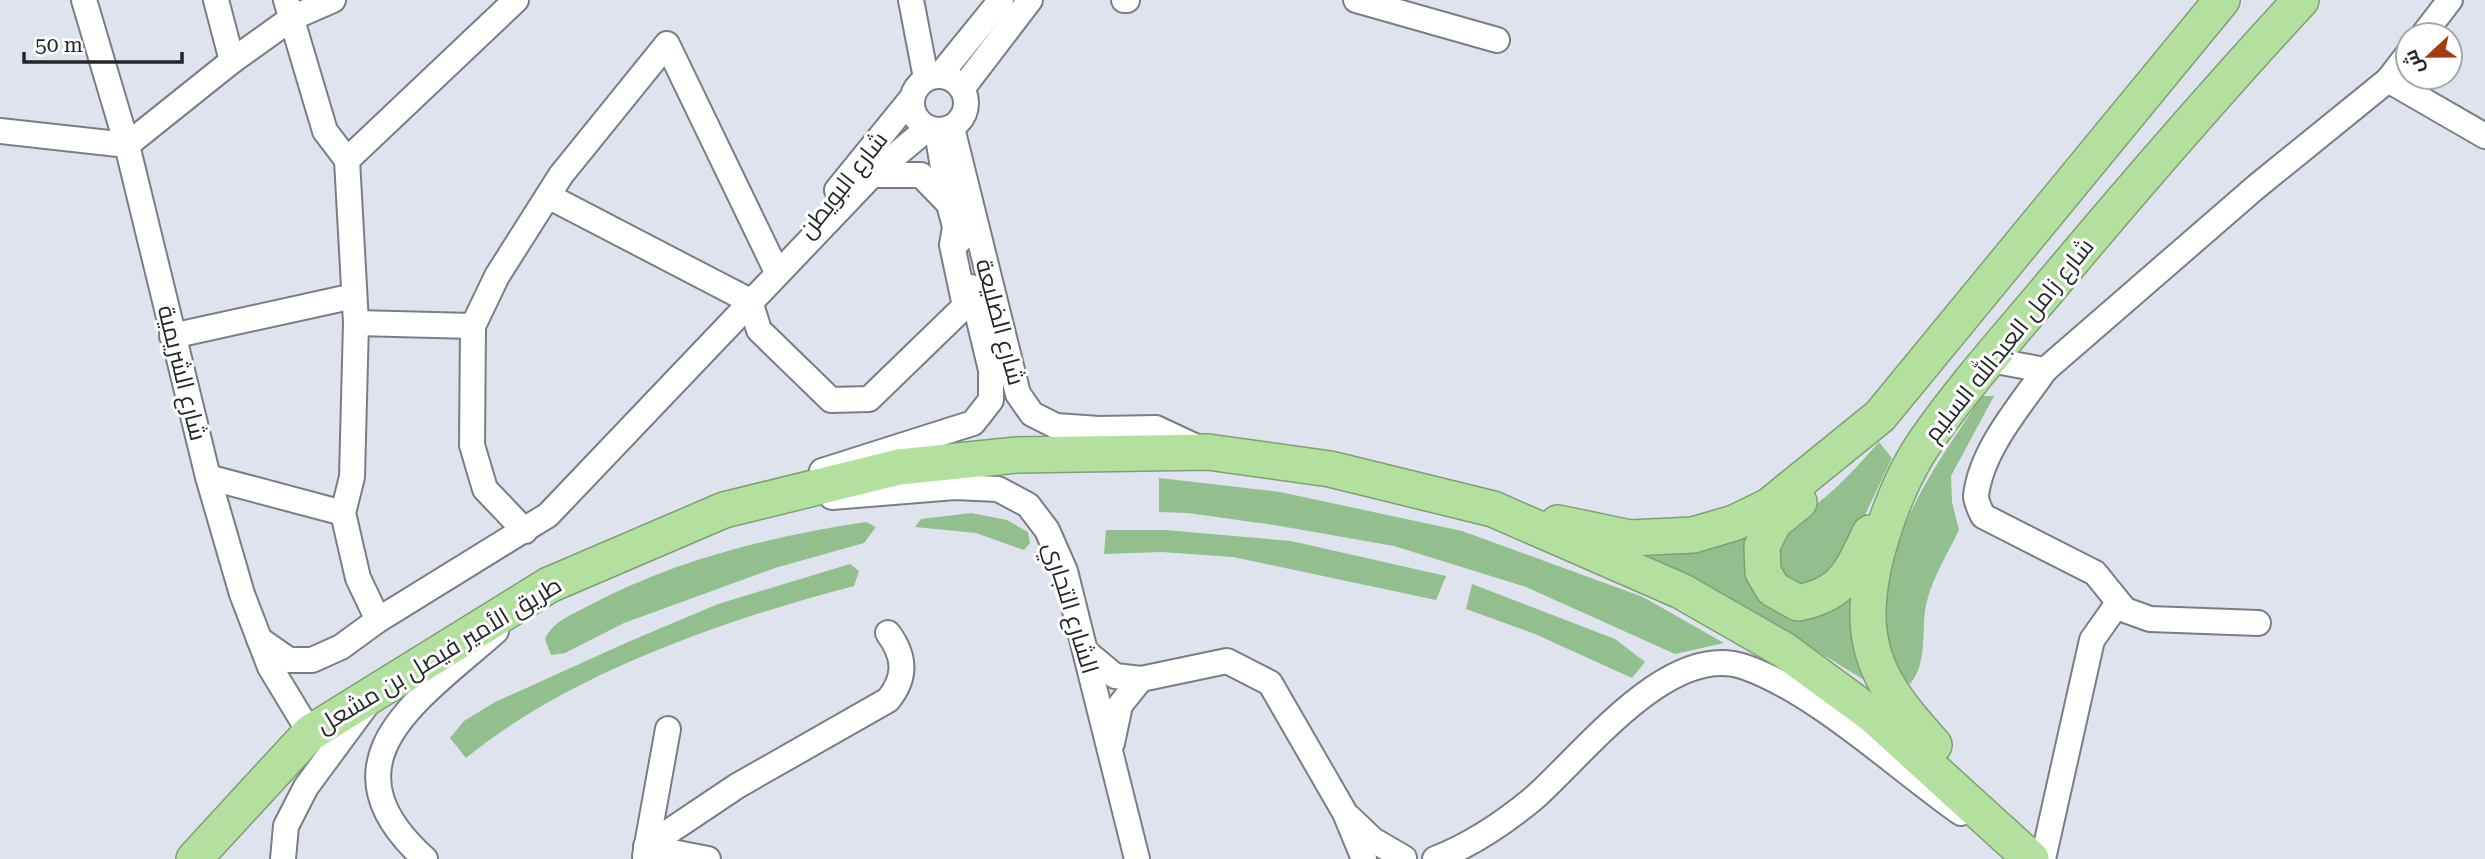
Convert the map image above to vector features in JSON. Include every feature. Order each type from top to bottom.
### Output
[{"type":"highway","name":"شارع زامل العبدالله السليم","points":[[1493,509],[1630,538],[1693,535],[1734,523],[1769,506],[1880,416],[2222,0]]},
{"type":"highway","name":"شارع زامل العبدالله السليم","points":[[2030,859],[1885,687],[1873,653],[1868,618],[1872,571],[1890,513],[1926,440],[1990,360],[2153,164],[2301,0]]},
{"type":"highway","points":[[1880,416],[1836,473],[1774,522],[1762,547],[1763,572],[1773,589],[1798,603],[1822,598],[1842,585],[1895,482],[1926,440]]},
{"type":"highway","name":"طريق الأمير فيصل بن مشعل","points":[[194,859],[310,733],[549,584],[724,510],[899,467],[1017,455],[1208,452],[1330,469],[1493,509],[1681,591],[1784,650],[1874,716],[2030,859]]},
{"type":"street","name":"شارع الشريمية","points":[[84,0],[127,145],[208,477],[242,594],[270,667],[310,733]]},
{"type":"street","points":[[216,0],[232,61]]},
{"type":"street","points":[[0,131],[127,145],[232,61],[289,9],[333,0]]},
{"type":"street","points":[[347,160],[516,0]]},
{"type":"street","points":[[911,0],[933,77]]},
{"type":"street","points":[[939,129],[914,116],[911,99],[914,90],[933,77],[1001,0]]},
{"type":"street","points":[[962,89],[1030,0]]},
{"type":"street","points":[[1356,0],[1497,40]]},
{"type":"street","points":[[2434,21],[2450,0]]},
{"type":"street","points":[[289,9],[325,131],[347,160],[356,323],[352,477],[343,513],[358,578],[378,620]]},
{"type":"street","points":[[525,531],[485,489],[472,445],[473,326],[497,276],[548,196],[667,44],[777,272]]},
{"type":"street","points":[[2258,623],[2150,619],[2125,610],[2095,573],[1983,516],[1976,499],[1982,471],[2004,429],[2045,370],[2256,187],[2388,80],[2394,72]]},
{"type":"street","points":[[259,639],[289,660],[312,660],[341,647],[378,620],[525,531],[548,514],[872,175],[965,110],[962,89],[952,78],[933,77]]},
{"type":"street","points":[[2388,80],[2485,136]]},
{"type":"street","name":"شارع البويطن","points":[[777,272],[823,206],[911,99]]},
{"type":"street","points":[[724,510],[877,452],[973,423],[991,400],[991,370],[952,216],[939,129]]},
{"type":"street","name":"شارع الضليعة","points":[[939,129],[1018,394],[1032,414],[1056,426],[1098,429],[1156,428],[1208,452]]},
{"type":"street","points":[[548,196],[750,301],[759,330],[831,400],[869,399],[965,306],[952,245],[952,216],[922,176],[872,175]]},
{"type":"street","points":[[172,336],[354,296]]},
{"type":"street","points":[[356,323],[473,326]]},
{"type":"street","points":[[1990,360],[2045,370]]},
{"type":"street","points":[[208,477],[343,513]]},
{"type":"street","name":"الشارع التجاري","points":[[724,510],[855,494],[955,487],[998,489],[1028,505],[1047,530],[1065,571],[1137,857]]},
{"type":"street","points":[[425,859],[411,846],[382,807],[378,770],[385,740],[408,710],[549,584]]},
{"type":"street","points":[[2043,859],[2092,640],[2118,603]]},
{"type":"street","points":[[645,853],[737,786],[888,700],[897,689],[904,662],[888,633]]},
{"type":"street","points":[[1086,652],[1115,676],[1141,679],[1227,661],[1270,683],[1345,813],[1364,859]]},
{"type":"street","points":[[1435,859],[1467,847],[1532,799],[1656,684],[1689,668],[1717,661],[1743,666],[1773,679],[1830,716],[1908,776],[2030,859]]},
{"type":"street","points":[[1111,751],[1120,705],[1141,679]]},
{"type":"street","points":[[283,859],[286,826],[306,788],[376,691]]},
{"type":"street","points":[[645,853],[668,730]]},
{"type":"street","points":[[1345,813],[1373,840],[1404,859]]},
{"type":"street","points":[[645,853],[708,859]]},
{"type":"green space","points":[[1982,396],[1994,396],[1951,476],[1952,502],[1959,530],[1929,595],[1922,657],[1916,676],[1910,684],[1895,665],[1887,634],[1886,594],[1892,563],[1914,504]]},
{"type":"green space","points":[[1879,442],[1892,458],[1837,574],[1808,587],[1784,577],[1777,566],[1772,541],[1839,485]]},
{"type":"green space","points":[[1159,478],[1280,492],[1462,531],[1643,597],[1724,643],[1675,654],[1526,587],[1394,546],[1280,526],[1188,513],[1159,512]]},
{"type":"green space","points":[[971,513],[1007,520],[1028,532],[1030,543],[1024,550],[976,533],[915,527],[921,519]]},
{"type":"green space","points":[[866,522],[876,527],[864,543],[775,568],[624,623],[565,653],[551,655],[545,639],[553,627],[570,615],[622,589],[725,552]]},
{"type":"green space","points":[[1759,528],[1764,601],[1777,609],[1790,613],[1812,610],[1857,580],[1869,683],[1727,596],[1638,552]]},
{"type":"green space","points":[[1106,530],[1165,530],[1291,541],[1446,576],[1436,600],[1233,557],[1162,552],[1104,554]]},
{"type":"green space","points":[[850,564],[859,571],[854,586],[702,633],[600,675],[552,700],[466,758],[450,738],[464,721],[495,702],[628,642],[718,604]]},
{"type":"green space","points":[[1472,584],[1615,639],[1645,662],[1632,678],[1535,634],[1466,609]]}]
